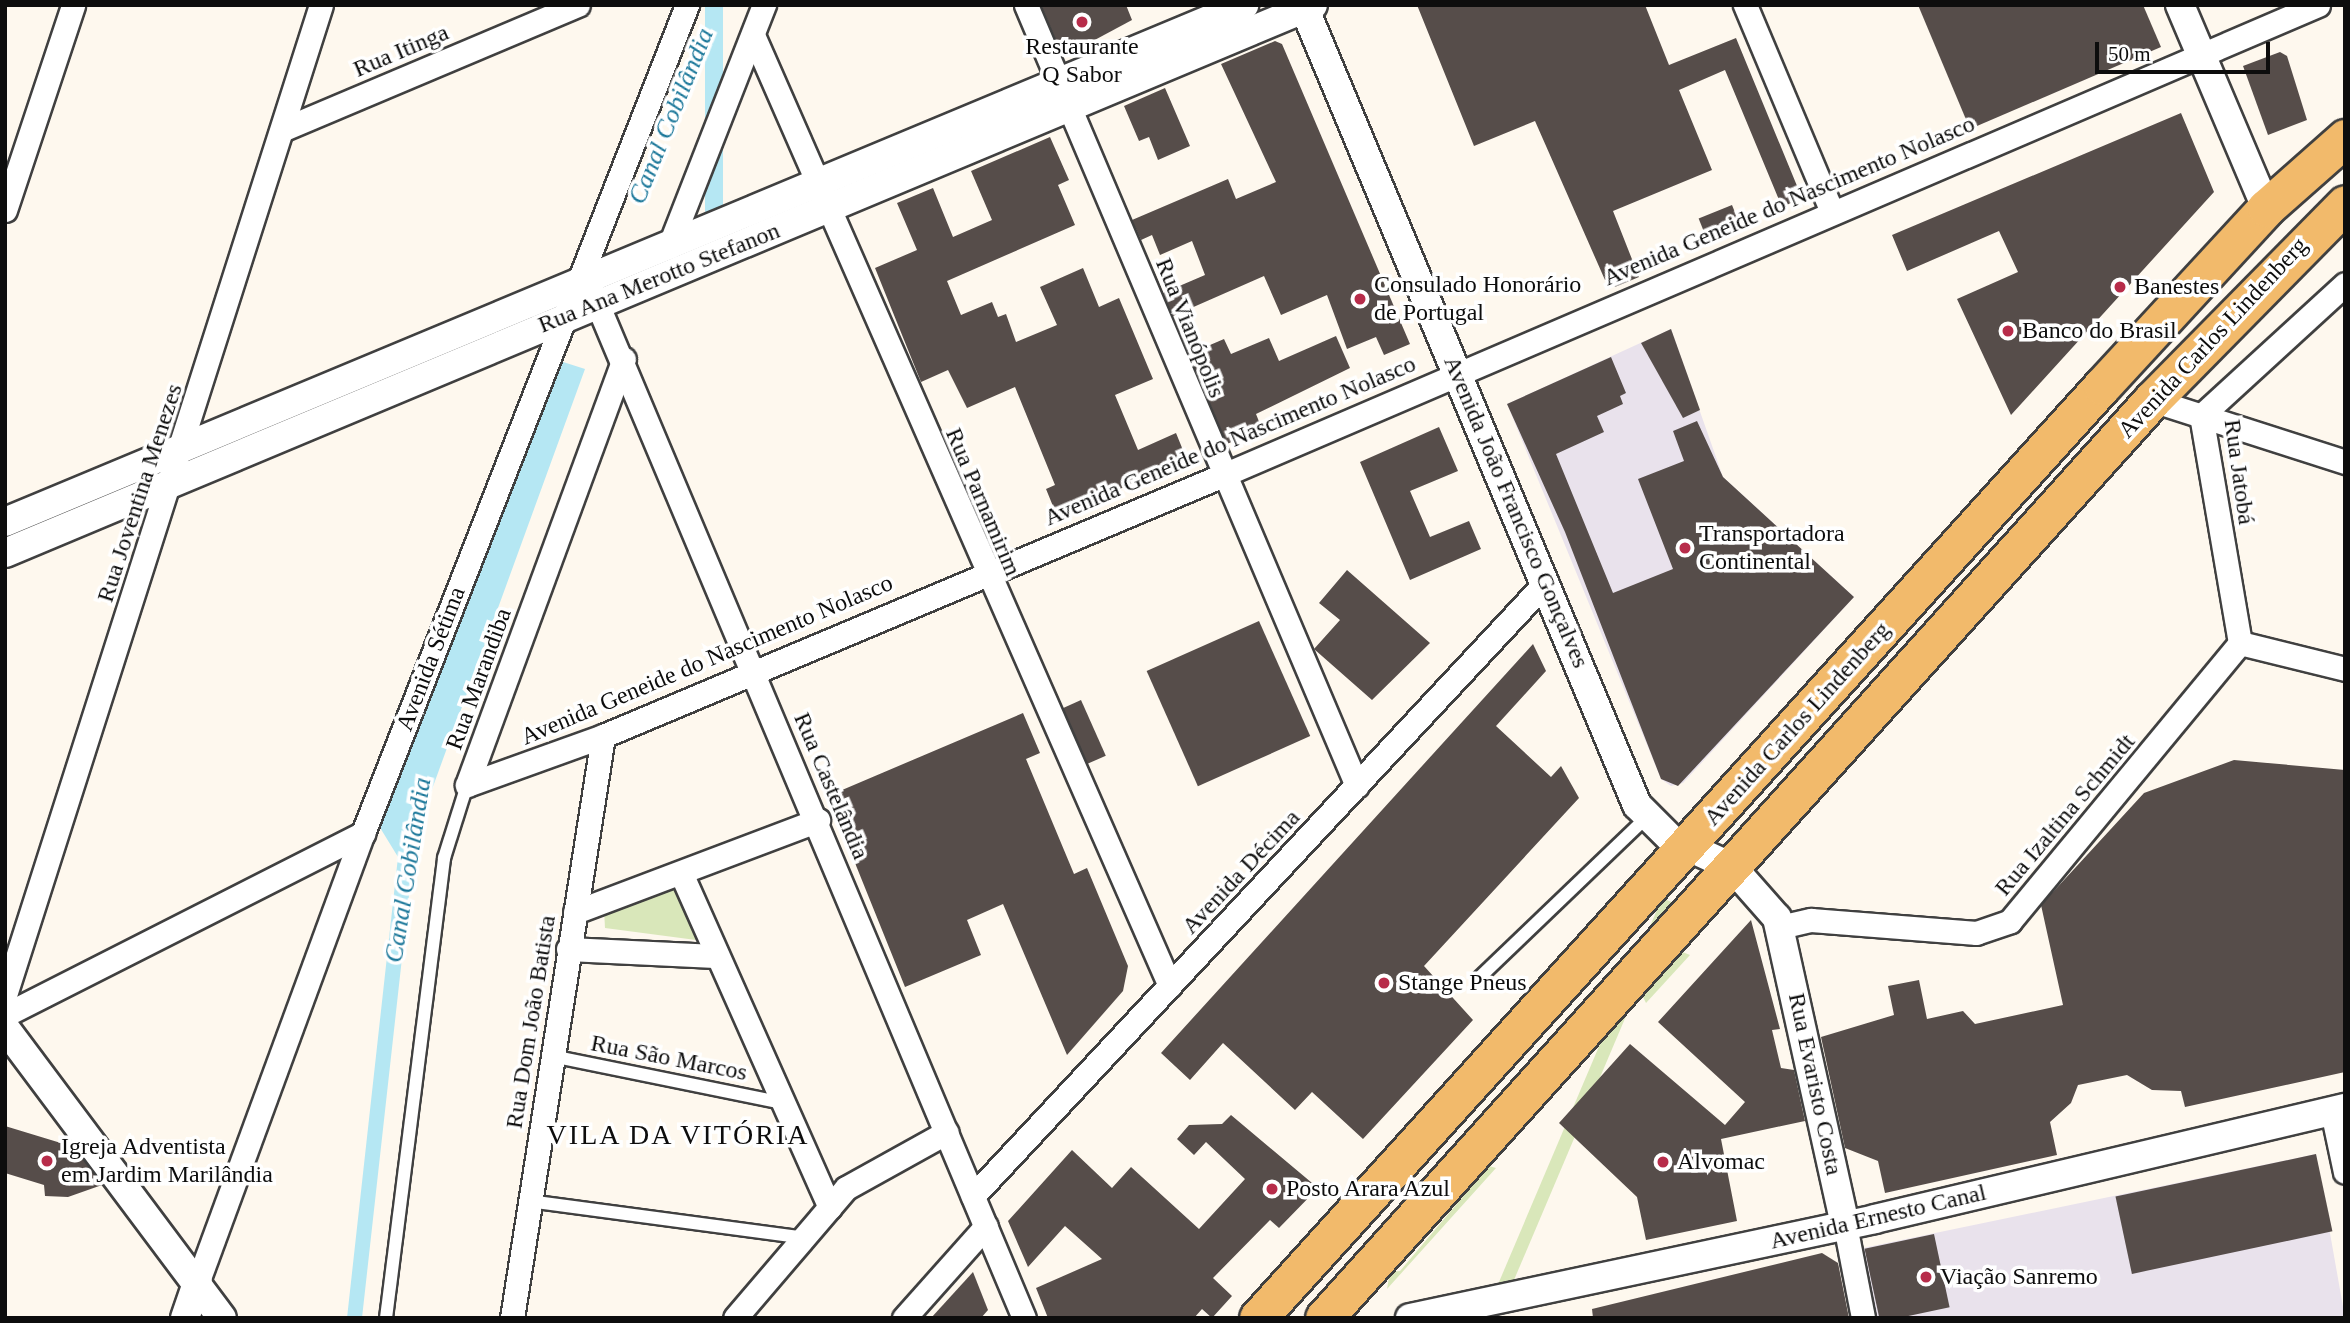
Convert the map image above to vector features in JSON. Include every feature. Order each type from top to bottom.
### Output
[{"type":"main road","name":"Avenida Carlos Lindenberg","points":[[1258,1318],[2266,208],[2345,138]]},
{"type":"main road","name":"Avenida Carlos Lindenberg","points":[[1324,1318],[2152,400],[2345,204]]},
{"type":"street","points":[[5,209],[73,5]]},
{"type":"street","name":"Rua Joventina Menezes","points":[[5,995],[170,481],[186,441],[321,5]]},
{"type":"street","name":"Rua Itinga","points":[[284,129],[578,5]]},
{"type":"street","points":[[591,289],[687,5]]},
{"type":"street","points":[[669,247],[764,5]]},
{"type":"street","name":"Rua Vianópolis","points":[[1026,5],[1066,96],[1221,476],[1357,786]]},
{"type":"street","name":"Rua Ana Merotto Stefanon","points":[[5,522],[186,441],[591,289],[831,209],[1066,96],[1244,5]]},
{"type":"street","points":[[1745,5],[1831,210]]},
{"type":"street","points":[[2180,5],[2266,208]]},
{"type":"street","name":"Avenida Geneide do Nascimento Nolasco","points":[[467,785],[603,736],[752,669],[1221,476],[1831,210],[2318,5]]},
{"type":"street","name":"Rua Ana Merotto Stefanon","points":[[5,553],[170,481],[571,314],[591,289],[669,247],[820,182],[1307,8]]},
{"type":"street","name":"Avenida João Francisco Gonçalves","points":[[1307,8],[1646,818]]},
{"type":"street","name":"Rua Parnamirim","points":[[753,35],[820,182],[984,573],[1171,986]]},
{"type":"street","name":"Rua Jatobá","points":[[2240,643],[2201,416],[2345,284]]},
{"type":"street","name":"Rua Castelândia","points":[[591,289],[624,359],[752,669],[818,820],[1024,1318]]},
{"type":"street","name":"Avenida Sétima","points":[[185,1318],[363,833],[571,314]]},
{"type":"street","name":"Rua Marandiba","points":[[467,785],[624,359]]},
{"type":"street","points":[[2152,400],[2345,462]]},
{"type":"street","name":"Avenida Décima","points":[[973,1196],[1546,582]]},
{"type":"street","points":[[2240,643],[2345,669]]},
{"type":"street","name":"Rua Izaltina Schmidt","points":[[1780,927],[1811,920],[1976,933],[2010,922],[2240,643]]},
{"type":"street","name":"Rua Dom João Batista","points":[[512,1318],[603,736]]},
{"type":"street","points":[[1646,818],[1686,846],[1732,867]]},
{"type":"street","points":[[575,912],[818,820]]},
{"type":"street","points":[[5,1015],[363,833]]},
{"type":"street","name":"Rua Evaristo Costa","points":[[1732,867],[1768,904],[1780,927],[1863,1318]]},
{"type":"street","points":[[681,873],[778,1102],[830,1208]]},
{"type":"street","points":[[568,949],[715,956]]},
{"type":"street","points":[[5,1028],[198,1282],[222,1318]]},
{"type":"street","points":[[2338,1110],[2345,1172]]},
{"type":"street","name":"Avenida Ernesto Canal","points":[[1410,1318],[1845,1225],[2338,1110]]},
{"type":"street","points":[[735,1318],[830,1208],[864,1175],[947,1132]]},
{"type":"street","points":[[904,1318],[986,1226]]},
{"type":"lane","name":"Rua Marandiba","points":[[386,1318],[444,858],[467,785]]},
{"type":"lane","points":[[1479,978],[1646,818]]},
{"type":"lane","name":"Rua São Marcos","points":[[552,1056],[778,1102]]},
{"type":"lane","points":[[529,1201],[806,1238]]},
{"type":"shaded area","name":"Transportadora Continental","points":[[1671,329],[1723,477],[1854,597],[1683,783],[1671,786],[1661,779],[1507,404]]},
{"type":"shaded area","name":"Viação Sanremo","points":[[2316,1154],[2345,1318],[1877,1318],[1863,1248]]},
{"type":"green space","points":[[683,885],[696,940],[605,928],[604,909]]},
{"type":"green space","points":[[1662,898],[1674,903],[1498,1318],[1484,1318]]},
{"type":"green space","points":[[1680,951],[1690,955],[1646,1003],[1641,993]]},
{"type":"green space","points":[[1489,1166],[1496,1168],[1387,1289],[1390,1272],[1400,1271]]},
{"type":"water","points":[[705,5],[723,5],[723,242],[705,242]]},
{"type":"water","name":"Canal Cobilândia","points":[[560,361],[585,369],[427,803],[411,877],[362,1318],[347,1318],[398,857],[379,826]]},
{"type":"building","points":[[1041,5],[1126,5],[1132,20],[1063,57]]},
{"type":"building","points":[[1417,5],[1645,5],[1669,65],[1736,38],[1802,198],[1782,207],[1725,70],[1679,90],[1712,170],[1613,211],[1639,277],[1615,287],[1610,278],[1605,280],[1535,121],[1474,146]]},
{"type":"building","points":[[1918,5],[2143,5],[2161,47],[1970,129]]},
{"type":"building","points":[[1275,41],[1282,44],[1410,344],[1384,355],[1376,337],[1347,349],[1327,295],[1281,315],[1264,276],[1173,316],[1163,293],[1205,275],[1192,241],[1160,255],[1152,235],[1141,240],[1132,220],[1228,179],[1236,199],[1276,182],[1221,64]]},
{"type":"building","points":[[2280,52],[2287,56],[2307,120],[2268,135],[2243,66]]},
{"type":"building","points":[[1165,88],[1190,146],[1158,160],[1149,137],[1139,141],[1124,106]]},
{"type":"building","points":[[2181,113],[2214,192],[2011,415],[1957,299],[2018,272],[1999,231],[1907,271],[1892,235]]},
{"type":"building","points":[[1050,137],[1069,180],[1058,185],[1075,225],[947,281],[961,315],[992,302],[998,317],[1006,314],[1016,342],[1057,325],[1040,287],[1083,268],[1099,307],[1119,298],[1153,379],[1115,395],[1138,450],[1176,433],[1187,460],[1057,516],[1046,489],[1055,485],[1015,387],[967,408],[948,370],[921,382],[875,268],[917,250],[897,203],[933,188],[953,237],[992,220],[971,171]]},
{"type":"building","points":[[1732,205],[1740,225],[1707,239],[1699,218]]},
{"type":"building","points":[[1671,329],[1700,410],[1683,418],[1641,343]]},
{"type":"building","points":[[1336,336],[1350,368],[1256,414],[1262,429],[1227,444],[1189,354],[1224,339],[1231,354],[1269,338],[1279,361]]},
{"type":"building","name":"Transportadora Continental","points":[[1611,357],[1626,393],[1620,396],[1623,404],[1597,416],[1604,432],[1556,454],[1613,593],[1673,569],[1638,479],[1684,461],[1673,431],[1697,421],[1723,477],[1854,597],[1678,786],[1661,779],[1565,532],[1507,404]]},
{"type":"building","points":[[1439,427],[1458,471],[1410,491],[1430,537],[1469,521],[1481,549],[1410,580],[1360,462]]},
{"type":"building","points":[[1347,570],[1430,643],[1372,700],[1314,649],[1340,620],[1319,603]]},
{"type":"building","points":[[1259,621],[1310,736],[1198,786],[1147,671]]},
{"type":"building","points":[[1533,644],[1546,671],[1496,726],[1551,777],[1561,766],[1579,798],[1424,966],[1473,1020],[1363,1139],[1312,1092],[1295,1110],[1223,1043],[1190,1080],[1161,1053]]},
{"type":"building","points":[[1081,700],[1106,756],[1088,764],[1063,708]]},
{"type":"building","points":[[1023,713],[1040,753],[1026,759],[1074,874],[1087,868],[1128,966],[1123,991],[1067,1055],[1003,904],[967,920],[981,955],[905,987],[828,796]]},
{"type":"building","points":[[2234,760],[2345,770],[2345,1072],[2185,1107],[2181,1091],[2152,1090],[2127,1075],[2078,1085],[2071,1103],[2050,1122],[2057,1155],[1885,1193],[1878,1161],[1845,1148],[1821,1037],[1894,1015],[1888,986],[1919,980],[1927,1019],[1963,1011],[1975,1024],[2063,1005],[2041,905],[2144,793]]},
{"type":"building","points":[[1751,920],[1780,1029],[1772,1030],[1781,1068],[1794,1070],[1805,1121],[1721,1139],[1737,1221],[1646,1240],[1637,1197],[1559,1123],[1630,1044],[1725,1125],[1745,1102],[1658,1022]]},
{"type":"building","points":[[1231,1115],[1318,1188],[1279,1228],[1270,1220],[1213,1278],[1232,1296],[1212,1318],[1202,1309],[1194,1318],[1048,1318],[1036,1288],[1102,1259],[1065,1226],[1028,1267],[1008,1221],[1072,1150],[1112,1188],[1131,1167],[1199,1229],[1245,1179],[1206,1142],[1194,1155],[1177,1139],[1189,1125],[1222,1124]]},
{"type":"building","name":"Igreja Adventista em Jardim Marilândia","points":[[5,1126],[74,1147],[102,1185],[68,1197],[45,1196],[44,1185],[5,1173]]},
{"type":"building","points":[[2316,1154],[2332,1231],[2132,1274],[2115,1197]]},
{"type":"building","points":[[1934,1234],[1950,1307],[1900,1318],[1879,1318],[1865,1249]]},
{"type":"building","points":[[1822,1253],[1838,1263],[1849,1318],[1593,1318],[1592,1309]]},
{"type":"building","points":[[973,1272],[988,1310],[981,1318],[931,1318]]},
{"type":"place","name":"Restaurante Q Sabor","points":[[1082,22]]},
{"type":"place","name":"Banestes","points":[[2120,287]]},
{"type":"place","name":"Consulado Honorário de Portugal","points":[[1360,299]]},
{"type":"place","name":"Banco do Brasil","points":[[2008,331]]},
{"type":"place","name":"Transportadora Continental","points":[[1685,548]]},
{"type":"place","name":"Stange Pneus","points":[[1384,983]]},
{"type":"place","name":"Igreja Adventista em Jardim Marilândia","points":[[47,1161]]},
{"type":"place","name":"Alvomac","points":[[1663,1162]]},
{"type":"place","name":"Posto Arara Azul","points":[[1272,1189]]},
{"type":"place","name":"Viação Sanremo","points":[[1926,1277]]},
{"type":"district","name":"VILA DA VITÓRIA","points":[[678,1135]]}]
